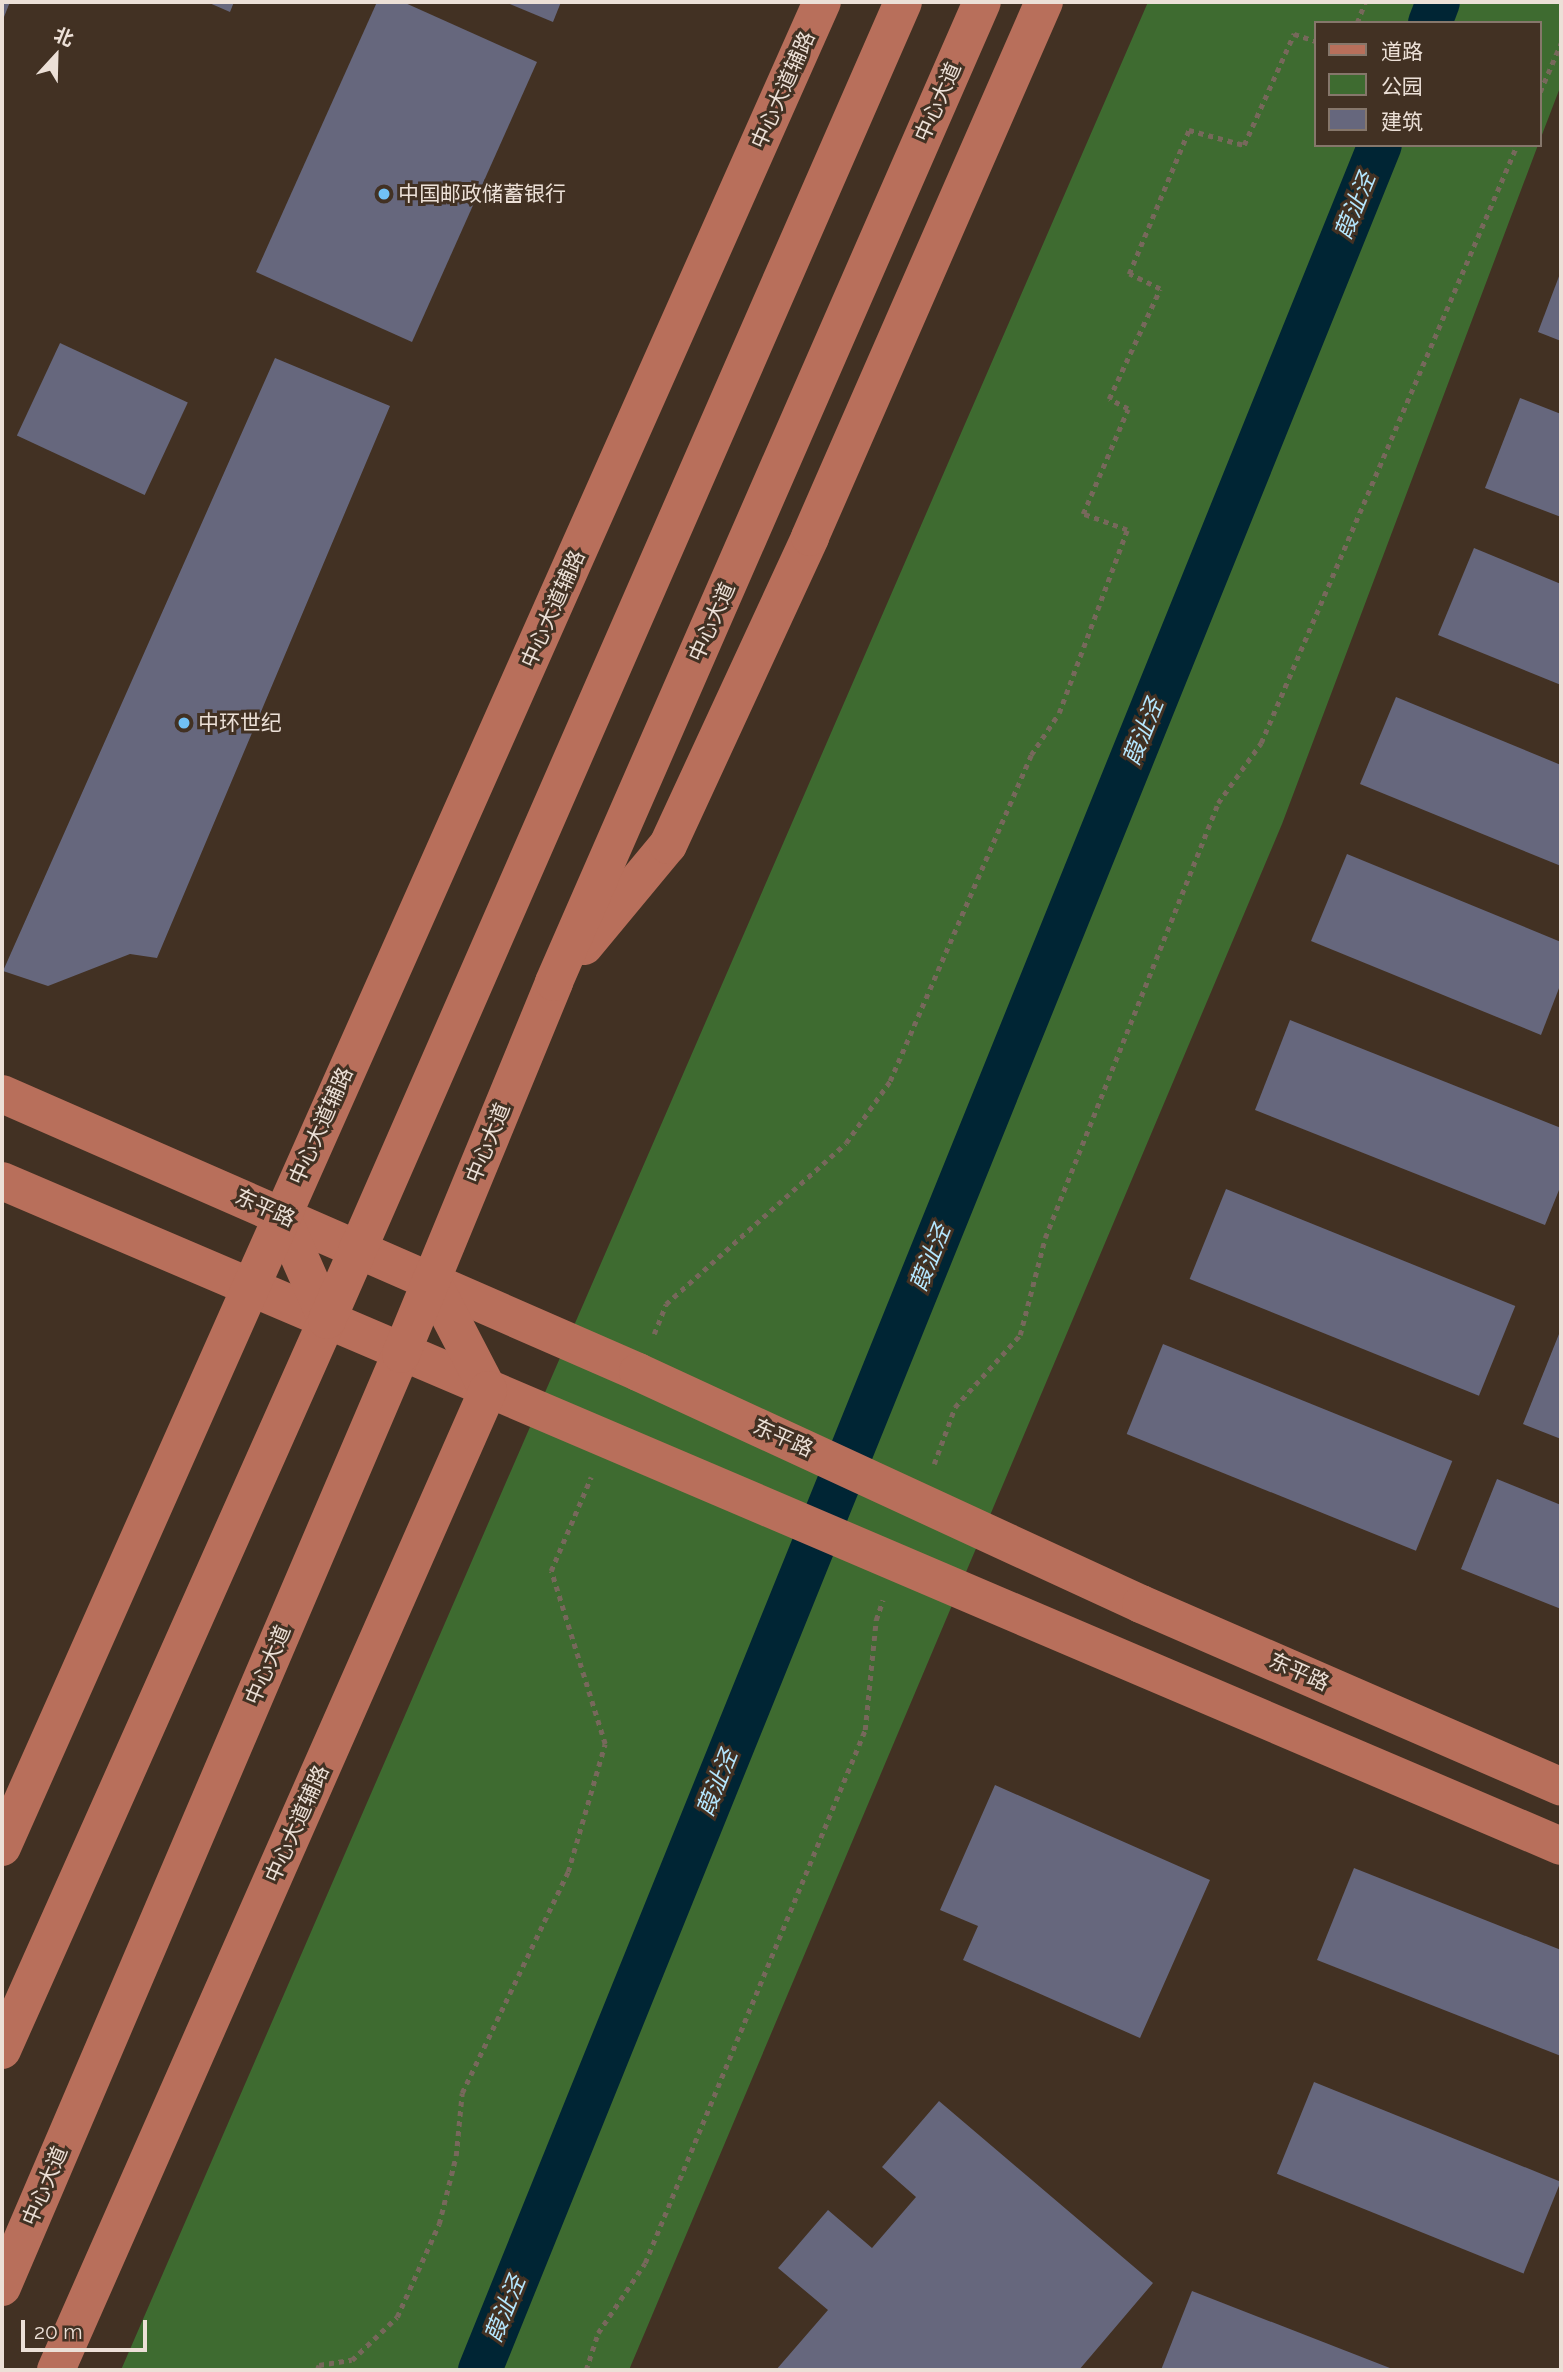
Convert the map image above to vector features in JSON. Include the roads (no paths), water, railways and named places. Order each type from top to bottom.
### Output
[{"type":"main road","name":"中心大道辅路","points":[[2,1847],[281,1214],[822,2]]},
{"type":"main road","points":[[2,2050],[327,1320],[903,2]]},
{"type":"main road","name":"中心大道","points":[[2,2287],[401,1354],[554,982],[982,2]]},
{"type":"main road","points":[[554,982],[668,845],[810,537],[1044,2]]},
{"type":"main road","name":"东平路","points":[[2,1094],[638,1372],[905,1492],[1142,1604],[1561,1787]]},
{"type":"main road","points":[[2,1181],[401,1354],[1561,1846]]},
{"type":"main road","points":[[281,1214],[327,1320]]},
{"type":"main road","points":[[431,1280],[488,1390]]},
{"type":"main road","name":"中心大道辅路","points":[[56,2370],[488,1390]]},
{"type":"waterway","name":"葭沚泾","points":[[1431,21],[1438,2]]},
{"type":"waterway","name":"葭沚泾","points":[[480,2370],[1379,147]]},
{"type":"place","name":"中国邮政储蓄银行","points":[[384,194]]},
{"type":"place","name":"中环世纪","points":[[184,723]]}]
